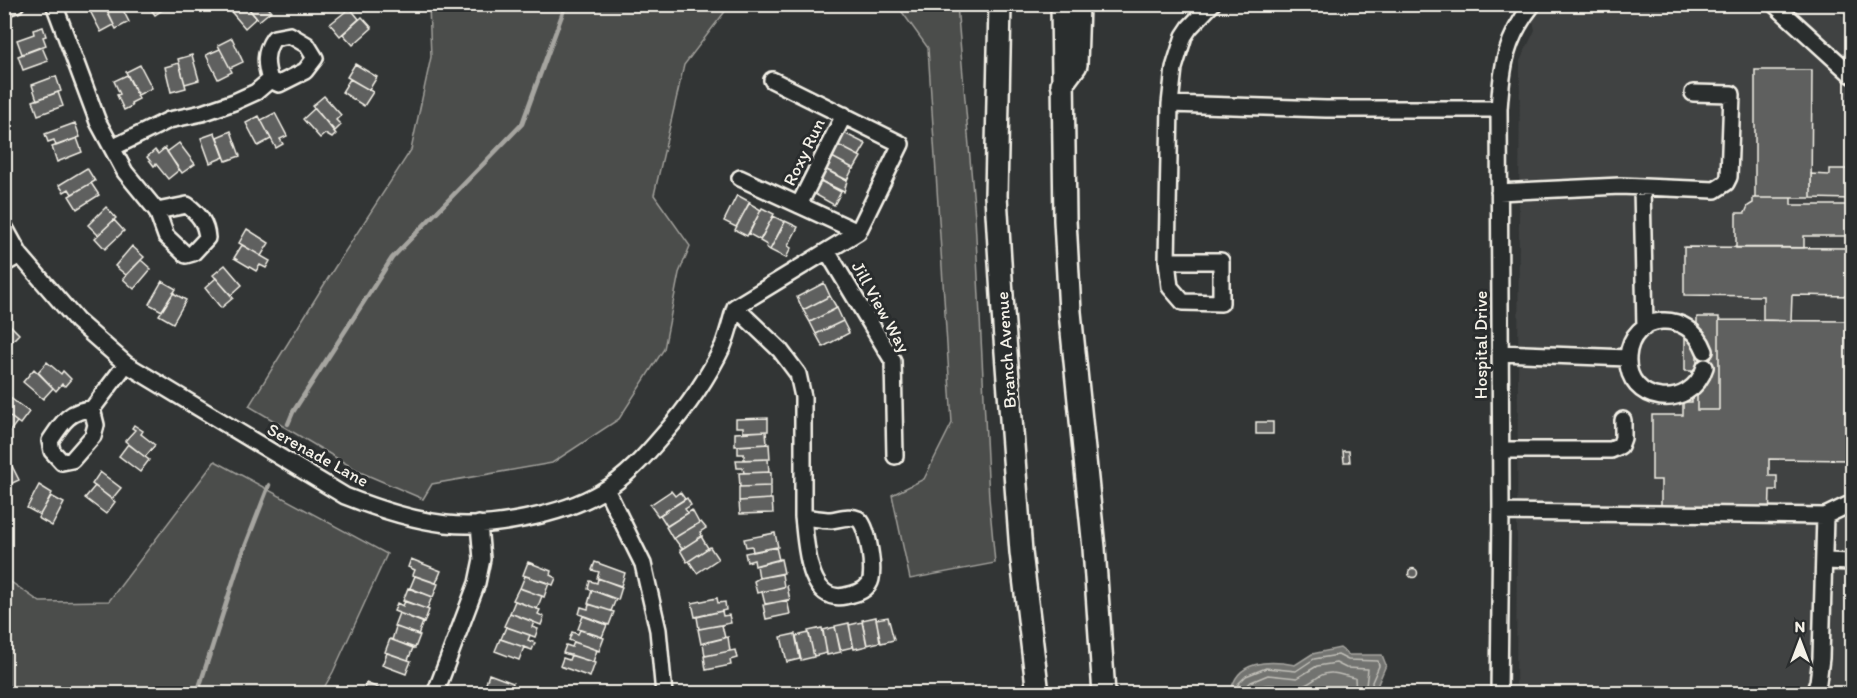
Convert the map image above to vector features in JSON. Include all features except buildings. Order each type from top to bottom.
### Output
[{"type":"highway","name":"Branch Avenue","points":[[1000,4],[996,196],[1021,552],[1038,693]]},
{"type":"highway","points":[[1062,4],[1065,220],[1070,312],[1094,548],[1104,693]]},
{"type":"highway","points":[[1062,84],[1077,65],[1078,4]]},
{"type":"street","points":[[4,8],[16,4]]},
{"type":"street","points":[[54,4],[98,122],[125,172],[157,211]]},
{"type":"street","points":[[1167,261],[1170,104],[1174,68],[1184,36],[1212,4]]},
{"type":"street","name":"Hospital Drive","points":[[1499,693],[1501,450],[1499,109],[1504,59],[1513,33],[1533,4]]},
{"type":"street","points":[[1774,4],[1852,75]]},
{"type":"street","points":[[112,148],[169,120],[202,113],[234,102],[256,92],[270,80]]},
{"type":"street","points":[[772,80],[901,144],[858,232],[735,307],[780,350],[798,374],[803,397],[803,517],[808,564],[821,588],[831,596],[858,593],[865,589],[871,581],[872,565],[866,528],[861,521],[852,518],[831,520],[803,517]]},
{"type":"street","points":[[1499,192],[1620,186],[1715,190],[1726,183],[1730,177],[1732,94],[1693,93]]},
{"type":"street","points":[[1170,104],[1326,109],[1499,109]]},
{"type":"street","name":"Roxy Run","points":[[799,205],[844,115]]},
{"type":"street","points":[[740,178],[858,232]]},
{"type":"street","points":[[1642,187],[1642,276],[1645,327]]},
{"type":"street","name":"Serenade Lane","points":[[4,226],[20,255],[77,321],[126,363],[345,496],[382,510],[448,525],[479,524],[546,514],[580,503],[627,474],[677,420],[723,345],[735,307]]},
{"type":"street","name":"Jill View Way","points":[[827,251],[893,361],[895,456]]},
{"type":"street","points":[[4,264],[20,255]]},
{"type":"street","points":[[1705,351],[1695,333],[1676,322],[1665,321],[1645,327],[1630,346],[1628,358],[1633,379],[1640,387],[1659,398],[1680,396],[1690,391],[1698,383],[1705,368]]},
{"type":"street","points":[[1500,353],[1628,358]]},
{"type":"street","points":[[92,409],[126,363]]},
{"type":"street","points":[[1501,450],[1611,450],[1620,446],[1623,438],[1623,420]]},
{"type":"street","points":[[606,489],[644,564],[658,630],[664,693]]},
{"type":"street","points":[[1501,512],[1825,516],[1852,503]]},
{"type":"street","points":[[1814,693],[1820,674],[1825,516]]},
{"type":"street","points":[[435,693],[477,583],[482,559],[479,524]]},
{"type":"street","points":[[1825,561],[1852,562]]},
{"type":"shaded area","points":[[429,5],[730,5],[684,65],[654,195],[690,246],[679,273],[664,349],[619,419],[552,463],[432,484],[423,499],[360,472],[249,406],[411,150],[431,57]]},
{"type":"shaded area","points":[[897,5],[957,5],[975,217],[989,498],[995,563],[910,579],[892,495],[924,479],[952,423],[928,48]]},
{"type":"shaded area","points":[[1530,5],[1831,5],[1852,25],[1852,693],[1516,694],[1520,61],[1535,30]]},
{"type":"shaded area","points":[[215,461],[387,554],[333,672],[321,693],[5,693],[5,578],[40,602],[109,601]]},
{"type":"water","points":[[1340,648],[1349,655],[1382,655],[1386,665],[1378,684],[1378,693],[1231,693],[1234,682],[1246,668],[1264,663],[1295,665],[1312,654]]},
{"type":"waterway","points":[[288,424],[293,412],[392,258],[522,124],[566,4]]},
{"type":"waterway","points":[[197,694],[241,557],[269,485]]}]
